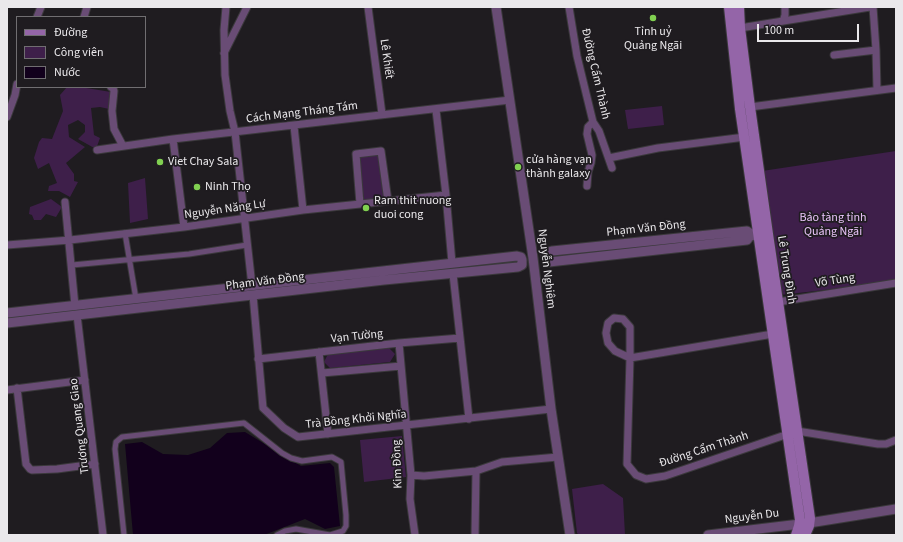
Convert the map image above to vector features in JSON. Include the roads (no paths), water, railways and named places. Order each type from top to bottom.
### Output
[{"type":"main road","name":"Lê Trung Đình","points":[[729,7],[737,22]]},
{"type":"main road","name":"Lê Trung Đình","points":[[739,7],[737,22],[759,235],[778,302],[783,371],[793,433],[810,518],[796,535]]},
{"type":"main road","name":"Lê Trung Đình","points":[[745,108],[745,137],[772,334],[783,371]]},
{"type":"main road","name":"Lê Trung Đình","points":[[805,523],[805,535]]},
{"type":"street","points":[[226,7],[224,54],[230,111],[235,132],[253,295]]},
{"type":"street","points":[[224,54],[247,7]]},
{"type":"street","name":"Lê Khiết","points":[[368,7],[382,114]]},
{"type":"street","name":"Nguyễn Nghiêm","points":[[496,7],[533,258],[551,409],[570,535]]},
{"type":"street","name":"Đường Cẩm Thành","points":[[569,7],[577,56],[593,122],[599,131],[612,168]]},
{"type":"street","points":[[784,21],[785,7]]},
{"type":"street","points":[[737,22],[784,21],[872,7],[876,50],[877,90]]},
{"type":"street","points":[[834,55],[876,50]]},
{"type":"street","points":[[7,117],[16,88]]},
{"type":"street","points":[[113,88],[112,110],[114,129],[123,146]]},
{"type":"street","points":[[745,108],[896,88]]},
{"type":"street","name":"Cách Mạng Tháng Tám","points":[[97,150],[173,139],[294,126],[382,114],[436,110],[510,100]]},
{"type":"street","points":[[436,110],[468,418]]},
{"type":"street","points":[[587,186],[588,172],[592,155],[587,134],[588,127],[593,122]]},
{"type":"street","points":[[294,126],[303,210]]},
{"type":"street","points":[[609,158],[658,148],[745,137]]},
{"type":"street","points":[[173,139],[184,226]]},
{"type":"street","points":[[360,204],[356,154],[381,151],[388,201]]},
{"type":"street","name":"Nguyễn Năng Lự","points":[[7,245],[125,234],[303,210],[446,195]]},
{"type":"street","name":"Trương Quang Giao","points":[[65,202],[102,535]]},
{"type":"street","points":[[125,234],[136,299]]},
{"type":"street","name":"Phạm Văn Đồng","points":[[522,260],[546,258],[550,262],[747,240],[759,235]]},
{"type":"street","points":[[72,265],[130,258],[189,254],[247,245]]},
{"type":"street","name":"Phạm Văn Đồng","points":[[7,313],[76,310],[253,295],[452,263],[517,256],[521,257],[522,260]]},
{"type":"street","name":"Phạm Văn Đồng","points":[[7,323],[136,299],[252,286],[383,275],[453,274],[518,267],[522,265],[522,260]]},
{"type":"street","name":"Võ Tùng","points":[[778,302],[896,283]]},
{"type":"street","name":"Trà Bồng Khởi Nghĩa","points":[[253,295],[263,408],[284,428],[298,437],[551,409]]},
{"type":"street","name":"Đường Cẩm Thành","points":[[630,358],[615,351],[608,343],[606,326],[614,318],[623,319],[630,327],[630,358],[627,464],[636,475],[646,479],[665,476],[793,433],[822,434],[878,444],[886,444],[896,440]]},
{"type":"street","points":[[630,358],[772,334]]},
{"type":"street","name":"Vạn Tường","points":[[258,360],[399,343],[460,338]]},
{"type":"street","name":"Kim Đồng","points":[[399,343],[411,475],[410,499],[415,535]]},
{"type":"street","points":[[319,352],[328,434]]},
{"type":"street","points":[[322,374],[400,366]]},
{"type":"street","points":[[7,390],[85,380]]},
{"type":"street","points":[[17,388],[26,464],[30,469],[57,469],[95,464]]},
{"type":"street","points":[[124,535],[115,449],[116,442],[122,438],[244,423],[282,453],[291,458],[302,461],[332,457],[340,460],[341,462],[346,515],[346,526],[343,531],[330,535],[304,529],[296,529],[285,531],[277,535]]},
{"type":"street","points":[[411,475],[424,476],[476,471],[502,462],[558,457]]},
{"type":"street","points":[[475,535],[476,471]]},
{"type":"street","name":"Nguyễn Du","points":[[708,535],[805,523],[896,509]]},
{"type":"water","points":[[245,432],[301,466],[330,463],[334,467],[340,526],[325,529],[305,519],[264,535],[133,535],[125,444],[142,442],[163,454],[188,455],[210,448],[227,433]]},
{"type":"place","name":"Tỉnh uỷ Quảng Ngãi","points":[[653,18]]},
{"type":"place","name":"Viet Chay Sala","points":[[160,162]]},
{"type":"place","name":"cửa hàng vạn thành galaxy","points":[[518,167]]},
{"type":"place","name":"Ninh Thọ","points":[[197,187]]},
{"type":"place","name":"Ram thit nuong duoi cong","points":[[366,208]]},
{"type":"park label","name":"Bảo tàng tỉnh Quảng Ngãi","points":[[833,225]]}]
